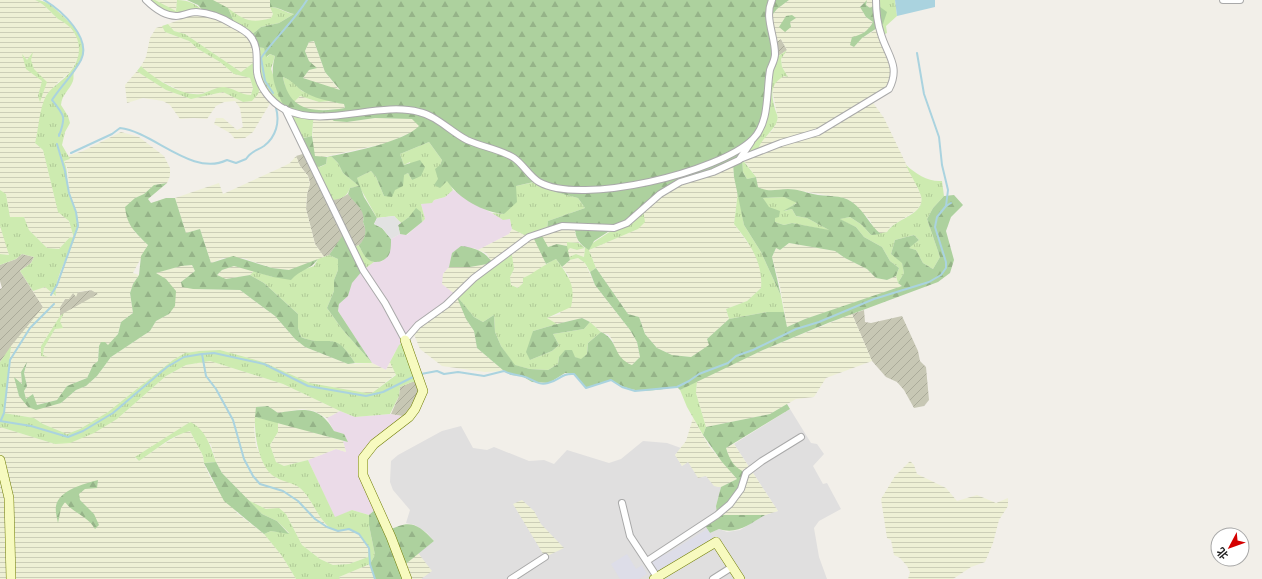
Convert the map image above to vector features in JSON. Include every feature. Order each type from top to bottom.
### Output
[{"type":"street","points":[[146,0],[162,12],[176,16],[193,12],[220,17],[250,36],[256,47],[258,75],[269,97],[285,109],[302,114],[327,116],[402,110],[420,112],[464,138],[514,158],[539,181],[557,188],[574,189],[619,187],[688,172],[730,153],[753,140]]},
{"type":"street","points":[[739,160],[762,127],[770,70],[774,58],[772,29],[767,14],[772,0]]},
{"type":"street","points":[[405,340],[418,325],[446,304],[474,278],[529,237],[562,226],[614,228],[627,223],[660,194],[680,182],[713,172],[781,143],[818,132],[889,89],[893,81],[894,69],[876,18],[876,0]]},
{"type":"street","points":[[1223,0],[1240,0]]},
{"type":"street","points":[[285,109],[362,270],[385,303],[405,340],[420,382],[422,391],[415,409],[409,417],[374,444],[363,458],[363,475],[391,537],[407,579]]},
{"type":"street","points":[[647,561],[717,515],[730,504],[741,488],[746,473],[762,461],[801,437]]},
{"type":"street","points":[[0,460],[9,498],[11,579]]},
{"type":"street","points":[[622,503],[630,536],[647,561],[656,578],[716,542],[740,579]]},
{"type":"street","points":[[511,579],[545,558]]},
{"type":"street","points":[[713,579],[732,567]]},
{"type":"shaded area","points":[[0,0],[35,0],[41,3],[58,19],[67,24],[76,35],[80,47],[78,58],[70,72],[58,82],[46,96],[35,143],[43,150],[58,211],[69,221],[74,237],[76,212],[69,193],[68,170],[64,161],[70,159],[68,156],[83,151],[121,132],[139,137],[164,156],[170,168],[170,176],[167,183],[154,185],[144,194],[135,198],[134,231],[148,245],[133,273],[139,275],[133,284],[130,293],[133,313],[121,322],[118,334],[108,346],[99,346],[98,361],[93,365],[87,378],[67,386],[57,400],[36,405],[33,394],[26,400],[24,391],[27,386],[24,373],[27,363],[21,372],[22,384],[15,378],[19,396],[36,409],[61,403],[76,390],[86,386],[97,376],[111,357],[150,331],[156,321],[169,314],[155,273],[181,266],[192,265],[195,271],[181,282],[193,289],[240,290],[275,316],[295,339],[305,347],[348,364],[372,363],[386,370],[390,362],[396,374],[372,393],[366,393],[310,383],[263,362],[220,350],[199,351],[185,353],[173,360],[108,412],[80,429],[67,434],[43,424],[34,418],[4,413],[11,346],[43,307],[33,291],[45,287],[56,295],[54,289],[74,238],[70,237],[59,249],[47,248],[29,230],[24,217],[10,217],[6,194],[0,191]],"holes":[[[91,290],[98,294],[64,313],[44,348],[43,355],[41,346],[60,316],[60,307],[65,299],[69,299],[73,293],[76,297],[78,292]]]},
{"type":"shaded area","points":[[155,0],[177,0],[176,11],[169,8]]},
{"type":"shaded area","points":[[212,0],[270,0],[273,14],[271,18],[261,21],[248,21]]},
{"type":"shaded area","points":[[789,0],[876,0],[876,4],[870,8],[866,5],[867,1],[860,6],[866,17],[873,22],[869,29],[859,36],[854,47],[862,38],[879,28],[894,69],[889,89],[871,100],[884,118],[921,195],[922,202],[917,210],[890,227],[887,232],[881,234],[874,229],[870,220],[852,202],[844,198],[790,189],[766,191],[758,187],[756,177],[742,158],[777,144],[759,147],[762,140],[772,131],[778,119],[772,89],[775,81],[784,76],[788,77],[782,67],[781,59],[787,50],[781,39],[773,44],[769,19],[777,9]]},
{"type":"shaded area","points":[[193,12],[205,13],[250,36],[257,60],[241,72],[185,34],[174,31],[168,24],[190,16]]},
{"type":"shaded area","points":[[162,26],[165,32],[189,41],[198,49],[220,62],[234,74],[250,78],[253,88],[251,95],[243,95],[232,90],[214,89],[200,94],[185,93],[149,75],[141,66],[146,57],[150,38],[156,28]]},
{"type":"shaded area","points":[[781,39],[787,50],[774,59],[773,44]]},
{"type":"shaded area","points":[[314,41],[325,72],[340,91],[303,78],[309,70],[309,61],[305,51],[309,42]]},
{"type":"shaded area","points":[[137,71],[166,90],[191,99],[223,92],[243,102],[252,100],[262,83],[272,100],[253,132],[245,138],[235,139],[230,133],[214,124],[216,118],[223,118],[237,130],[243,127],[240,108],[235,101],[224,102],[216,106],[207,119],[180,119],[170,105],[163,101],[143,98],[127,103],[125,85]]},
{"type":"shaded area","points":[[300,96],[319,102],[330,101],[344,104],[345,109],[313,110],[301,108],[294,102]]},
{"type":"shaded area","points":[[315,115],[347,122],[375,118],[413,119],[420,126],[414,131],[387,143],[319,158],[315,156],[312,147],[313,122]]},
{"type":"shaded area","points":[[306,153],[341,198],[348,194],[362,210],[364,216],[363,222],[366,230],[364,240],[359,245],[352,248],[345,233],[329,255],[324,257],[315,244],[306,209],[307,194],[310,183],[308,176],[300,166],[296,156]]},
{"type":"shaded area","points":[[296,156],[300,166],[308,176],[310,184],[307,194],[306,209],[315,244],[324,257],[290,270],[272,268],[243,258],[223,258],[211,263],[200,229],[186,233],[175,198],[219,183],[223,194],[290,163]]},
{"type":"shaded area","points":[[733,163],[734,177],[738,191],[734,224],[755,253],[762,274],[761,288],[747,301],[726,309],[729,319],[707,339],[710,345],[691,357],[672,355],[657,348],[645,334],[639,317],[628,314],[596,268],[589,250],[638,229],[643,210],[660,194]]},
{"type":"shaded area","points":[[453,190],[471,202],[503,219],[510,219],[512,229],[509,234],[478,250],[474,248],[452,253],[449,267],[443,274],[450,290],[456,295],[432,314],[395,352],[386,370],[372,363],[338,311],[339,304],[348,296],[351,283],[363,270],[374,262],[383,261],[391,239],[400,234],[407,235],[425,219],[421,204],[445,197]]},
{"type":"shaded area","points":[[394,216],[401,223],[398,225],[400,234],[391,239],[382,228],[374,224],[377,218]]},
{"type":"shaded area","points":[[0,226],[7,244],[9,255],[0,254]]},
{"type":"shaded area","points":[[575,227],[575,233],[579,243],[567,242],[567,246],[557,244],[548,247],[535,239],[546,264],[533,274],[523,278],[523,283],[519,288],[511,285],[510,277],[514,269],[466,319],[474,331],[477,348],[504,371],[485,372],[442,366],[420,349],[413,332],[456,295],[442,284],[443,274],[449,267],[470,267],[493,263],[486,253],[478,250],[509,234],[512,229],[529,237],[537,233]]},
{"type":"shaded area","points":[[789,243],[835,251],[867,269],[876,278],[887,280],[896,276],[898,283],[903,286],[805,319],[787,327],[780,286],[772,257],[776,248],[780,250]]},
{"type":"shaded area","points":[[570,248],[577,250],[585,248],[584,257],[576,254],[569,257],[567,252]]},
{"type":"shaded area","points":[[22,254],[34,257],[31,263],[20,271],[43,307],[0,362],[0,289],[2,288],[0,281],[0,265],[16,259]]},
{"type":"shaded area","points":[[578,258],[585,263],[595,285],[630,330],[637,342],[640,357],[632,365],[625,362],[619,356],[609,335],[601,332],[590,322],[582,318],[557,324],[546,318],[560,314],[569,276],[562,267],[570,260]]},
{"type":"shaded area","points":[[234,266],[254,271],[250,275],[226,279],[217,275],[222,270]]},
{"type":"shaded area","points":[[92,290],[99,294],[60,316],[60,307],[65,299],[73,293]]},
{"type":"shaded area","points":[[864,310],[865,322],[871,323],[902,316],[918,351],[920,361],[926,367],[929,400],[924,406],[914,408],[904,390],[897,382],[886,377],[872,361],[852,314]]},
{"type":"shaded area","points":[[852,314],[872,361],[826,378],[814,397],[796,399],[770,414],[706,427],[696,393],[697,381],[763,350]]},
{"type":"shaded area","points":[[210,361],[283,384],[340,411],[327,418],[314,411],[302,409],[278,413],[268,406],[257,407],[254,429],[256,446],[268,470],[276,478],[292,483],[303,490],[327,527],[338,531],[349,529],[359,534],[369,548],[368,557],[349,564],[333,565],[320,559],[302,545],[286,514],[279,509],[266,509],[248,500],[222,473],[216,462],[211,445],[190,422],[135,458],[139,461],[184,432],[190,431],[203,456],[204,464],[212,481],[237,513],[264,534],[282,556],[296,579],[0,579],[0,427],[55,444],[117,419],[166,376],[186,365]]},
{"type":"shaded area","points":[[412,382],[421,382],[423,391],[409,417],[391,414],[399,396],[400,387]]},
{"type":"shaded area","points":[[790,409],[811,443],[817,444],[824,454],[813,466],[823,484],[827,483],[841,509],[819,521],[814,528],[819,557],[827,579],[421,579],[431,571],[418,553],[434,541],[427,533],[415,525],[406,523],[410,510],[393,490],[390,482],[391,461],[398,455],[442,431],[461,426],[473,448],[487,450],[494,447],[529,461],[544,460],[554,464],[567,450],[609,463],[621,459],[643,441],[667,443],[681,448],[675,455],[682,466],[688,462],[702,476],[706,476],[718,487],[721,487],[716,506],[717,515],[710,533],[719,529],[727,532],[740,530],[765,515],[778,511],[734,444]]},
{"type":"shaded area","points":[[340,411],[355,417],[390,414],[409,417],[363,458],[363,475],[377,508],[369,515],[352,510],[335,518],[308,460],[336,449],[346,452],[343,441],[348,442],[344,434],[334,431],[327,418]]},
{"type":"shaded area","points":[[693,418],[709,446],[737,479],[718,487],[714,486],[706,476],[698,478],[688,462],[682,466],[675,455],[686,441]]},
{"type":"shaded area","points":[[278,422],[343,441],[346,452],[336,449],[308,460],[284,466],[276,462],[270,445],[278,432]]},
{"type":"shaded area","points":[[734,444],[778,511],[765,515],[753,516],[717,515],[746,473],[736,468],[730,460],[726,448]]},
{"type":"shaded area","points":[[910,461],[914,465],[917,474],[946,488],[957,501],[977,495],[996,503],[1008,498],[1008,506],[999,520],[993,543],[985,562],[971,567],[953,579],[908,579],[910,572],[907,566],[900,558],[894,555],[891,540],[887,538],[881,499],[895,476]]},
{"type":"shaded area","points":[[522,500],[534,511],[541,524],[564,548],[545,557],[513,504]]},
{"type":"shaded area","points":[[707,529],[716,542],[657,577],[647,561],[662,551],[665,555]]},
{"type":"shaded area","points":[[418,553],[432,571],[421,579],[407,579],[402,567]]},
{"type":"shaded area","points":[[627,554],[636,569],[642,565],[647,574],[639,579],[620,579],[611,564]]},
{"type":"shaded area","points":[[370,564],[375,579],[340,579],[339,577]]},
{"type":"green space","points":[[35,0],[44,1],[57,10],[76,30],[83,46],[81,60],[74,72],[73,81],[63,98],[61,105],[68,116],[70,123],[65,132],[62,145],[70,159],[64,161],[69,194],[77,214],[78,227],[76,234],[57,281],[56,296],[45,287],[33,291],[20,271],[31,263],[34,257],[22,254],[16,259],[0,265],[0,254],[9,255],[0,226],[0,190],[6,194],[10,217],[24,217],[29,230],[47,248],[59,249],[70,237],[74,238],[69,221],[58,212],[43,150],[35,143],[40,113],[46,96],[74,66],[79,53],[79,47],[75,34],[71,29],[45,6]]},
{"type":"green space","points":[[146,0],[155,0],[176,11],[177,0],[185,1],[196,5],[205,13],[187,15],[168,14]]},
{"type":"green space","points":[[187,0],[213,0],[228,8],[236,26],[205,13],[198,5]]},
{"type":"green space","points":[[270,0],[789,0],[777,9],[769,19],[775,52],[762,127],[742,158],[743,172],[747,179],[756,177],[758,187],[762,189],[788,189],[848,199],[857,206],[881,234],[871,235],[862,225],[850,217],[840,219],[856,227],[864,237],[882,247],[890,261],[899,268],[896,276],[887,280],[876,278],[867,269],[835,251],[789,243],[780,250],[776,248],[772,257],[781,296],[761,252],[744,225],[734,177],[733,163],[680,182],[627,223],[614,228],[594,241],[589,250],[578,240],[575,227],[547,230],[548,221],[585,208],[578,198],[555,192],[538,181],[516,186],[517,202],[504,214],[488,211],[465,199],[452,188],[447,181],[440,188],[434,185],[438,179],[435,169],[440,165],[442,160],[429,142],[400,154],[404,165],[420,160],[425,167],[421,176],[412,180],[408,173],[404,175],[403,186],[395,190],[392,197],[384,196],[376,177],[371,171],[357,178],[364,197],[377,218],[374,224],[382,228],[391,239],[390,252],[385,259],[379,262],[369,260],[359,245],[365,234],[363,214],[348,194],[350,188],[359,186],[343,173],[338,163],[331,156],[365,149],[391,141],[419,126],[412,119],[375,118],[347,122],[334,121],[327,116],[285,109],[274,83],[273,64],[275,56],[270,54],[266,57],[264,48],[256,47],[250,36],[261,27],[279,23],[294,14],[270,7]],"holes":[[[314,41],[325,72],[340,90],[303,78],[309,70],[317,68],[309,61],[305,51],[309,42]],[[283,77],[291,81],[305,93],[344,104],[345,108],[334,110],[314,110],[305,108],[297,104],[286,89]],[[784,197],[797,203],[783,211],[792,209],[796,216],[807,218],[829,230],[792,223],[784,225],[775,222],[775,218],[779,217],[780,211],[769,207],[763,198]]]},
{"type":"green space","points":[[867,0],[866,5],[870,8],[876,4],[887,12],[883,24],[862,38],[854,47],[850,45],[852,37],[864,32],[873,22],[866,17],[860,7]]},
{"type":"green space","points":[[876,0],[895,0],[897,16],[886,26],[887,33],[881,36]]},
{"type":"green space","points":[[270,7],[294,14],[279,23],[261,27],[250,36],[236,26],[228,8],[243,18],[258,21],[271,18],[273,14]]},
{"type":"green space","points":[[792,15],[796,18],[790,22],[791,27],[785,32],[779,27],[786,16]]},
{"type":"green space","points":[[168,24],[174,31],[185,34],[241,72],[257,60],[256,47],[264,48],[267,57],[270,54],[275,56],[271,69],[285,109],[272,100],[261,84],[258,94],[252,101],[243,102],[223,92],[191,99],[166,90],[141,74],[137,71],[141,66],[169,86],[186,93],[201,94],[224,87],[251,95],[253,88],[250,78],[234,74],[220,62],[198,49],[189,41],[165,32],[162,26]]},
{"type":"green space","points":[[787,50],[781,59],[782,67],[788,77],[784,76],[776,82],[772,94],[778,120],[759,147],[781,143],[742,159],[774,59]]},
{"type":"green space","points":[[33,52],[31,60],[34,69],[47,82],[40,102],[38,96],[42,81],[26,69],[22,54],[27,60]]},
{"type":"green space","points":[[283,77],[292,81],[302,91],[330,101],[319,102],[300,96],[294,102],[288,94]]},
{"type":"green space","points":[[285,109],[315,115],[312,136],[300,139]]},
{"type":"green space","points":[[312,136],[315,156],[327,157],[326,164],[319,167],[310,162],[300,139]]},
{"type":"green space","points":[[429,142],[442,160],[440,165],[453,190],[445,197],[434,200],[432,203],[421,204],[425,219],[422,222],[421,212],[409,217],[401,223],[394,216],[377,218],[359,186],[350,188],[347,194],[342,198],[329,201],[310,162],[320,167],[326,164],[327,157],[331,156],[338,163],[343,173],[358,185],[357,178],[371,171],[376,177],[384,196],[403,175],[408,173],[412,180],[410,162],[404,165],[400,154]]},
{"type":"green space","points":[[742,159],[756,177],[747,179],[743,172]]},
{"type":"green space","points":[[906,165],[922,177],[942,181],[944,196],[933,208],[927,219],[940,257],[933,269],[923,263],[916,250],[908,248],[919,240],[914,235],[895,240],[891,254],[902,262],[904,273],[898,283],[896,276],[899,268],[890,261],[882,247],[864,237],[856,227],[839,219],[850,217],[862,225],[871,235],[887,232],[896,223],[915,212],[919,208],[921,196]]},
{"type":"green space","points":[[539,181],[555,192],[578,198],[585,208],[548,221],[547,230],[529,237],[512,229],[510,219],[503,220],[492,213],[504,214],[516,186]]},
{"type":"green space","points":[[167,183],[148,199],[151,203],[166,198],[175,198],[186,233],[200,229],[211,263],[233,256],[272,268],[289,270],[318,259],[315,263],[294,276],[291,280],[273,277],[234,266],[222,270],[217,275],[226,279],[250,275],[264,283],[298,314],[298,328],[301,337],[310,340],[336,342],[348,352],[355,363],[348,364],[305,347],[295,339],[275,316],[240,290],[193,289],[182,287],[181,282],[195,271],[192,265],[181,266],[156,273],[166,279],[176,291],[175,306],[169,314],[156,321],[150,331],[111,357],[97,376],[86,386],[76,390],[61,403],[36,410],[28,407],[19,396],[14,377],[22,384],[21,372],[27,362],[24,373],[27,386],[24,391],[26,399],[33,394],[37,405],[57,400],[67,386],[87,378],[93,365],[98,361],[99,346],[101,342],[105,342],[108,345],[118,334],[121,322],[133,313],[130,293],[133,284],[139,275],[141,256],[148,245],[130,224],[125,207],[154,185]]},
{"type":"green space","points":[[738,191],[744,225],[761,252],[781,296],[784,312],[767,312],[729,319],[726,309],[747,301],[761,288],[758,262],[750,246],[734,224]]},
{"type":"green space","points":[[954,195],[963,205],[951,217],[946,231],[954,260],[950,273],[938,282],[828,323],[763,350],[680,390],[677,387],[643,391],[635,390],[619,385],[611,380],[586,388],[574,374],[565,373],[549,383],[532,382],[522,376],[511,375],[504,371],[477,348],[474,331],[466,319],[456,295],[474,317],[483,322],[494,315],[495,332],[501,346],[515,365],[530,369],[548,370],[558,364],[559,357],[565,350],[572,350],[575,357],[581,359],[587,354],[588,343],[601,332],[611,339],[621,358],[632,365],[640,357],[637,342],[630,330],[595,285],[590,272],[596,268],[628,314],[639,317],[645,334],[657,348],[672,355],[691,357],[709,345],[707,339],[729,319],[767,312],[784,312],[787,327],[805,319],[902,286],[898,283],[904,273],[902,263],[891,254],[895,240],[914,235],[919,240],[909,248],[916,250],[923,263],[933,269],[940,257],[927,219],[933,208],[944,196]]},
{"type":"green space","points":[[784,197],[798,202],[784,211],[792,209],[796,216],[807,218],[831,231],[792,223],[784,225],[775,222],[763,198]]},
{"type":"green space","points":[[416,208],[421,212],[422,222],[406,235],[400,234],[398,225],[409,217]]},
{"type":"green space","points":[[643,210],[645,222],[638,229],[589,250],[596,268],[590,272],[585,263],[578,258],[570,260],[569,257],[576,254],[584,257],[585,248]]},
{"type":"green space","points":[[345,232],[363,270],[352,283],[348,296],[339,304],[338,311],[372,363],[342,329],[327,308],[334,291],[334,280],[338,270],[338,259],[329,255]]},
{"type":"green space","points":[[542,236],[548,247],[557,244],[567,246],[570,260],[562,267],[556,259],[546,264],[534,239]]},
{"type":"green space","points":[[567,242],[579,243],[585,248],[577,250],[570,248],[567,252]]},
{"type":"green space","points":[[359,245],[361,251],[374,262],[363,270],[352,248]]},
{"type":"green space","points":[[461,246],[479,251],[493,263],[470,267],[449,267],[452,253]]},
{"type":"green space","points":[[511,249],[514,269],[510,277],[511,285],[518,288],[523,283],[523,278],[556,259],[568,276],[572,287],[573,293],[571,307],[547,318],[557,324],[533,331],[530,360],[552,351],[559,345],[553,334],[584,329],[590,322],[601,332],[588,343],[587,354],[581,360],[575,357],[559,357],[558,364],[548,370],[530,369],[514,365],[501,346],[495,332],[494,315],[483,322],[474,317],[456,295]]},
{"type":"green space","points":[[329,255],[338,259],[338,270],[334,280],[334,291],[327,308],[342,329],[372,363],[355,363],[348,352],[336,343],[330,341],[310,340],[301,337],[298,328],[298,314],[264,283],[250,275],[254,271],[273,277],[297,272],[314,266],[318,259]]},
{"type":"green space","points":[[64,313],[60,321],[63,328],[55,329],[44,348],[43,355],[48,357],[41,356],[41,346],[60,316]]},
{"type":"green space","points":[[582,318],[590,322],[584,329],[553,334],[559,345],[552,351],[530,360],[526,352],[533,331]]},
{"type":"green space","points":[[405,340],[421,382],[412,382],[400,387],[399,396],[390,414],[355,417],[283,384],[210,361],[186,365],[166,376],[117,419],[94,433],[70,443],[55,444],[0,427],[0,362],[11,346],[4,413],[34,418],[43,424],[67,434],[80,429],[108,412],[173,360],[185,353],[220,350],[263,362],[310,383],[372,393],[396,375],[390,362],[399,345]]},
{"type":"green space","points":[[697,381],[696,393],[706,427],[703,435],[687,407],[680,390]]},
{"type":"green space","points":[[787,404],[790,409],[726,448],[733,463],[746,473],[741,489],[718,515],[765,515],[738,530],[732,531],[719,529],[710,533],[704,524],[717,515],[716,506],[721,487],[737,479],[722,462],[703,435],[706,427],[770,414]]},
{"type":"green space","points":[[268,406],[278,413],[303,410],[317,413],[323,417],[334,431],[344,434],[348,442],[255,417],[256,407]]},
{"type":"green space","points":[[255,417],[278,422],[278,432],[270,445],[276,462],[284,466],[308,460],[335,517],[352,510],[369,515],[369,525],[375,555],[370,564],[339,577],[340,579],[296,579],[282,556],[264,534],[271,531],[289,533],[277,521],[262,514],[248,500],[266,509],[279,508],[286,514],[302,545],[320,559],[333,565],[349,564],[368,557],[369,548],[359,534],[349,529],[338,531],[332,529],[323,520],[301,489],[271,474],[262,460],[259,451],[255,433]]},
{"type":"green space","points":[[190,422],[204,433],[210,444],[216,462],[204,463],[203,456],[190,431],[170,440],[139,461],[135,457]]},
{"type":"green space","points":[[216,462],[222,473],[262,514],[277,521],[289,534],[271,531],[264,534],[224,501],[204,463]]},
{"type":"green space","points":[[98,480],[97,488],[85,489],[79,494],[80,500],[94,514],[99,525],[95,529],[89,521],[65,502],[61,508],[58,523],[56,506],[58,500],[73,488]]},
{"type":"green space","points":[[377,508],[388,531],[402,525],[413,525],[423,530],[434,541],[402,567],[407,579],[375,579],[370,564],[375,555],[369,525],[369,515]]},
{"type":"water","points":[[895,0],[935,0],[935,7],[897,16]]},
{"type":"waterway","points":[[44,0],[66,18],[79,34],[82,43],[83,52],[81,60],[71,76],[52,100],[62,113],[63,117],[63,125],[59,136],[59,134]]},
{"type":"waterway","points":[[273,93],[265,81],[261,58],[307,0]]},
{"type":"waterway","points":[[917,53],[924,94],[939,137],[942,165],[948,190],[946,206]]},
{"type":"waterway","points":[[71,153],[112,134],[120,128],[133,131],[173,152],[200,163],[214,164],[227,160],[236,163],[246,159],[272,138],[278,119],[276,108]]},
{"type":"waterway","points":[[51,295],[57,285],[78,226],[76,212],[69,193],[65,171],[57,144]]},
{"type":"waterway","points":[[421,374],[437,371],[444,374],[458,372],[484,376],[504,371],[544,384],[552,382],[563,376],[574,374],[586,388],[611,380],[622,387],[635,391],[677,387],[699,374],[728,363],[736,356],[753,350],[796,329],[819,322],[874,299],[929,282],[941,275],[946,268],[946,262],[935,227],[937,217],[946,206],[951,203]]},
{"type":"waterway","points":[[1,420],[4,413],[10,360],[30,328],[54,304]]},
{"type":"waterway","points":[[0,421],[31,426],[68,437],[83,431],[113,413],[167,367],[184,357],[202,354],[214,353],[264,364],[308,386],[366,396],[383,392],[415,376]]},
{"type":"waterway","points":[[202,354],[206,376],[216,389],[233,420],[244,459],[253,476],[260,484],[283,491],[298,501],[315,519],[327,527],[338,531],[349,529],[359,534],[369,548],[370,564],[375,579]]}]
